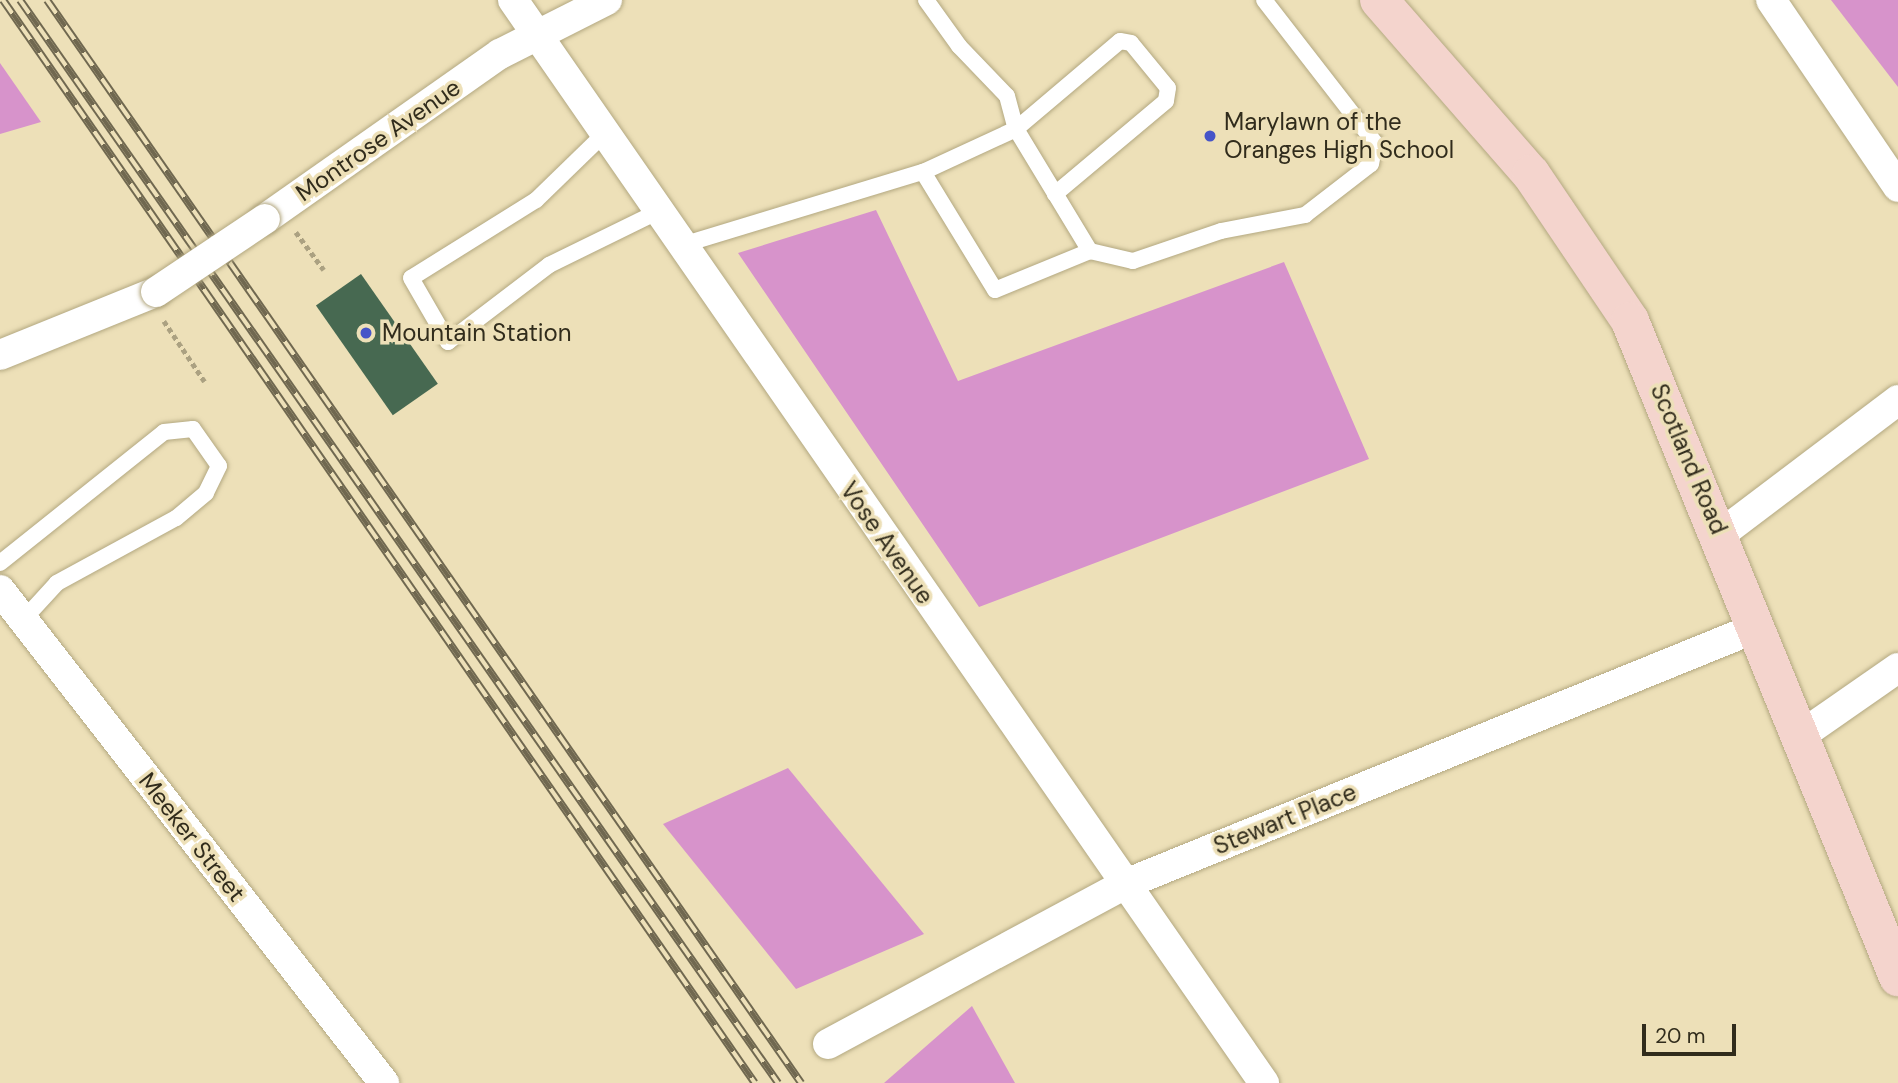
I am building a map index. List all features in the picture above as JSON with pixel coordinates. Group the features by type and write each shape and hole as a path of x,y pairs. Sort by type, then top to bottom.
{"main road":[{"name":"Scotland Road","path":"1379,0 1580,239 1630,321 1721,534 1898,977"}],"street":[{"name":"Vose Avenue","path":"513,0 1123,885 1264,1083"},
{"name":"Montrose Avenue","path":"0,355 160,306 265,219 537,34 607,0"},
{"path":"1771,0 1898,187"},
{"path":"1721,534 1898,400"},
{"name":"Meeker Street","path":"0,590 384,1083"},
{"name":"Stewart Place","path":"828,1044 1123,885 1758,627"},
{"path":"1800,736 1898,668"}],"lane":[{"path":"926,0 959,46 1007,96 1016,130 1090,251"},
{"path":"923,172 995,290 1090,251 1133,261 1221,231 1295,219 1371,163 1374,136 1264,0"},
{"path":"682,245 923,172 1016,130 1119,41 1131,43 1167,88 1166,101 1055,194"},
{"path":"605,133 536,200 411,278 448,342 549,265 659,211"},
{"path":"0,563 77,507 144,444 164,432 193,429 219,466 206,494 176,518 57,583 23,620"}],"path":[{"path":"293,228 324,270"},
{"path":"160,306 205,382"}],"shaded area":[{"path":"1831,0 1898,0 1898,87"},
{"path":"0,63 41,122 0,134"},
{"path":"876,210 958,381 1284,262 1369,459 979,607 738,253"},
{"path":"788,768 924,934 796,989 663,824"},
{"path":"972,1006 1015,1083 884,1083"}],"building":[{"path":"361,274 438,384 393,415 316,306"}],"railway":[{"path":"3,0 755,1083"},
{"path":"20,0 778,1083"},
{"path":"47,0 801,1083"}],"place":[{"name":"Marylawn of the Oranges High School","path":"1210,136"},
{"name":"Mountain Station","path":"366,333"}]}
